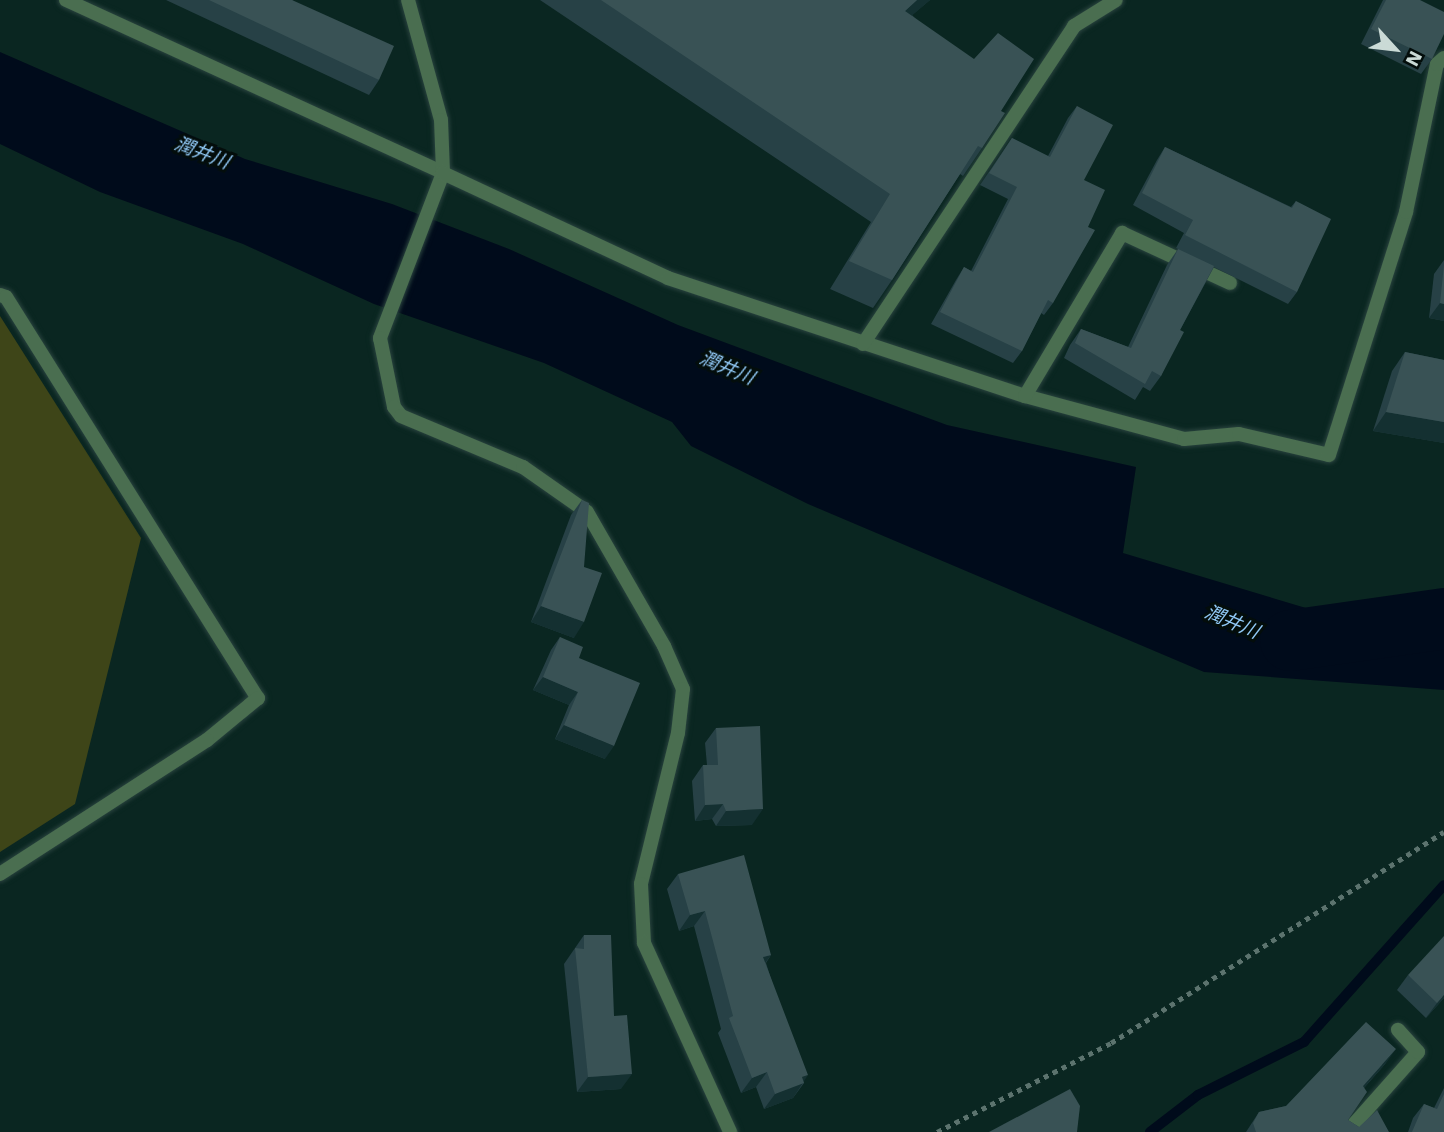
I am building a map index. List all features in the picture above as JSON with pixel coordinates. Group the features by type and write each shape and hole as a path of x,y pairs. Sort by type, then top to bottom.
{"street":[{"path":"66,0 668,278 1025,396 1184,439 1239,434 1329,455 1406,212 1437,64 1444,58"},
{"path":"408,0 441,120 443,173 380,338 394,407 401,416 523,467 587,512 669,657 683,689 678,733 641,884 644,943 730,1132"},
{"path":"863,344 1074,26 1116,0"},
{"path":"1025,396 1122,233 1230,283"},
{"path":"0,295 14,309 258,698 207,740 0,874"},
{"path":"1347,1132 1418,1052 1398,1030"}],"path":[{"path":"937,1132 1111,1043 1444,832"}],"green space":[{"path":"0,316 141,538 75,804 0,852"}],"water":[{"path":"0,52 245,159 392,204 509,249 678,325 947,425 1136,467 1123,553 1416,641 1444,628 1444,690 1204,672 808,504 691,446 672,422 544,363 374,304 243,244 100,192 0,144"}],"building":[{"path":"209,0 292,0 394,46 379,80"},
{"path":"601,0 917,0 905,11 974,59 998,33 1034,59 1001,111 1005,113 982,148 978,146 892,280 849,261 890,194"},
{"path":"1386,0 1420,0 1444,12 1444,34 1432,59 1371,29"},
{"path":"1077,106 1113,125 1084,180 1105,190 1088,227 1095,230 1053,303 1048,300 1022,351 940,312 964,267 973,272 1017,187 989,173 1012,138 1050,157"},
{"path":"1165,147 1292,208 1296,201 1331,219 1297,292 1185,235 1193,220 1142,193"},
{"path":"1178,249 1214,266 1180,330 1184,332 1161,376 1152,371 1145,384 1075,343 1081,329 1131,348"},
{"path":"1444,265 1444,304 1440,303"},
{"path":"1405,352 1444,360 1444,422 1386,412"},
{"path":"582,500 589,503 584,567 602,573 584,622 541,606"},
{"path":"560,637 583,647 579,658 640,683 614,746 564,725 578,692 543,677"},
{"path":"760,726 763,809 726,811 723,804 705,805 703,765 718,765 716,728"},
{"path":"744,855 771,955 763,957 808,1075 802,1077 804,1083 775,1094 767,1072 752,1078 729,1018 733,1016 705,911 690,915 678,874"},
{"path":"584,935 611,935 614,1016 627,1015 632,1074 588,1077 575,948 584,949"},
{"path":"1444,936 1444,995 1437,1003 1408,975"},
{"path":"1366,1022 1396,1049 1363,1086 1367,1092 1348,1120 1359,1127 1377,1110 1389,1132 1256,1132 1253,1123 1259,1112 1286,1106"},
{"path":"1070,1089 1080,1106 1077,1132 989,1132"},
{"path":"1444,1094 1444,1132 1412,1132 1424,1104 1437,1109"}],"waterway":[{"name":"潤井川","path":"1290,640 1444,618"},
{"path":"1150,1132 1198,1095 1304,1042 1444,885"}]}
